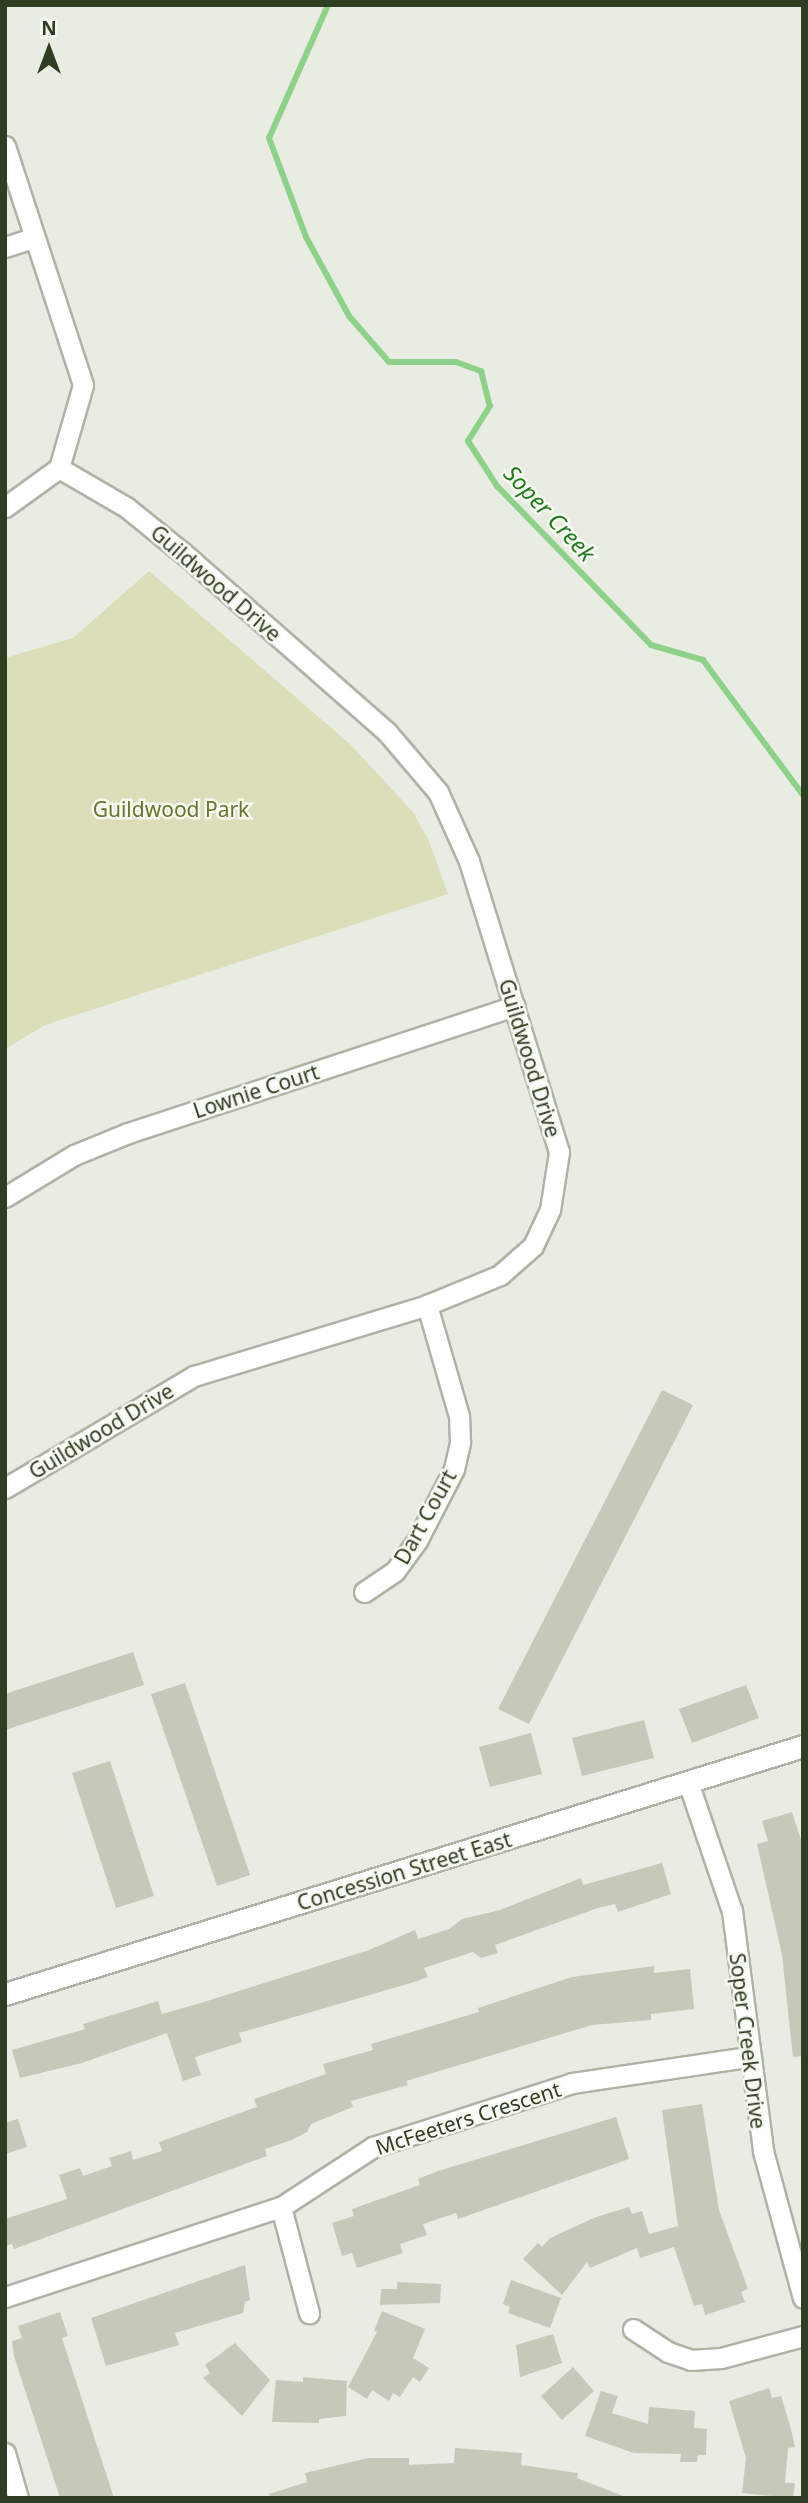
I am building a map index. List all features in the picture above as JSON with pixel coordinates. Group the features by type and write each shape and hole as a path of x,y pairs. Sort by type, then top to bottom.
{"street":[{"path":"5,146 32,238 83,385 59,468 5,507"},
{"path":"5,247 32,238"},
{"name":"Guildwood Drive","path":"5,1488 194,1376 427,1305 500,1275 533,1246 550,1210 559,1152 515,1006 456,827 438,792 412,759 183,553 126,507 59,468"},
{"name":"Lownie Court","path":"5,1197 74,1155 128,1133 515,1006"},
{"name":"Dart Court","path":"364,1592 395,1572 418,1539 454,1469 460,1442 459,1416 427,1305"},
{"name":"Concession Street East","path":"5,1994 689,1785 803,1746"},
{"name":"Soper Creek Drive","path":"689,1785 732,1911 763,2151 803,2298"},
{"name":"McFeeters Crescent","path":"5,2297 281,2207 386,2143 572,2083 749,2057"},
{"path":"281,2207 309,2313"},
{"path":"633,2329 668,2353 691,2360 721,2358 803,2336"},
{"path":"5,2454 18,2498"}],"green space":[{"name":"Guildwood Park","path":"149,571 350,744 413,812 429,841 448,894 45,1025 5,1049 5,658 73,638"}],"building":[{"path":"662,1390 693,1405 529,1724 498,1709"},
{"path":"133,1652 144,1685 5,1730 5,1694"},
{"path":"185,1683 250,1875 217,1886 151,1694"},
{"path":"746,1685 759,1718 692,1743 679,1709"},
{"path":"644,1720 654,1758 582,1776 572,1738"},
{"path":"531,1733 542,1774 490,1787 479,1747"},
{"path":"110,1761 154,1896 116,1908 72,1773"},
{"path":"792,1812 803,1846 803,2056 793,2057 782,1955 757,1844 768,1841 762,1821"},
{"path":"662,1863 671,1894 618,1912 615,1904 598,1908 495,1945 498,1953 481,1958 473,1952 424,1968 428,1977 414,1982 239,2033 242,2042 195,2057 201,2075 183,2081 167,2033 82,2063 20,2078 12,2050 85,2029 83,2024 158,2001 162,2014 369,1950 415,1930 418,1939 449,1929 462,1919 500,1910 581,1878 583,1885"},
{"path":"654,1966 654,1973 690,1969 694,2009 651,2014 651,2020 592,2025 406,2081 408,2085 351,2101 353,2107 311,2124 307,2132 292,2140 265,2149 267,2156 14,2249 12,2244 5,2246 5,2219 67,2199 59,2175 80,2168 83,2176 112,2166 109,2158 131,2151 133,2160 162,2151 159,2142 257,2107 254,2099 326,2074 323,2064 373,2050 371,2044 479,2012 478,2008 572,1977"},
{"path":"702,2104 719,2210 748,2289 741,2292 745,2302 705,2315 702,2304 694,2306 674,2247 640,2258 637,2248 590,2268 587,2262 562,2295 523,2259 538,2243 542,2247 550,2238 596,2217 629,2207 632,2214 642,2211 649,2234 678,2226 662,2110"},
{"path":"616,2117 629,2159 458,2219 456,2213 423,2224 427,2235 400,2244 403,2253 357,2268 352,2253 342,2256 332,2223 354,2216 352,2209 420,2185 418,2179 438,2171"},
{"path":"18,2119 27,2147 5,2154 5,2123"},
{"path":"245,2265 250,2300 245,2302 243,2313 175,2333 179,2345 106,2366 91,2318"},
{"path":"511,2280 561,2298 550,2328 508,2313 510,2307 503,2304"},
{"path":"397,2282 441,2284 440,2303 380,2305 381,2289 397,2289"},
{"path":"382,2311 425,2329 413,2358 429,2368 420,2382 413,2377 400,2397 393,2393 389,2401 372,2390 367,2399 348,2387 377,2332 374,2331"},
{"path":"60,2312 68,2336 62,2338 114,2498 60,2498 14,2356 12,2341 22,2338 18,2326"},
{"path":"553,2334 562,2363 520,2377 516,2345"},
{"path":"235,2343 270,2380 242,2416 203,2378 210,2373 205,2365"},
{"path":"573,2367 594,2391 562,2420 541,2396"},
{"path":"303,2377 347,2381 346,2416 319,2419 319,2423 272,2422 276,2380 303,2382"},
{"path":"769,2388 772,2398 781,2396 795,2447 788,2448 785,2483 795,2483 793,2498 742,2493 746,2458 729,2401"},
{"path":"601,2391 618,2396 612,2413 648,2424 649,2407 695,2411 694,2428 707,2429 706,2455 698,2455 697,2462 680,2462 681,2454 634,2453 585,2436"},
{"path":"455,2448 522,2453 521,2465 578,2473 577,2478 628,2498 270,2498 269,2494 307,2482 305,2473 368,2458 409,2458 409,2465 454,2463"}],"waterway":[{"name":"Soper Creek","path":"328,5 269,138 306,237 349,316 389,362 456,362 481,371 490,406 468,441 497,486 651,645 703,660 803,795"}]}
